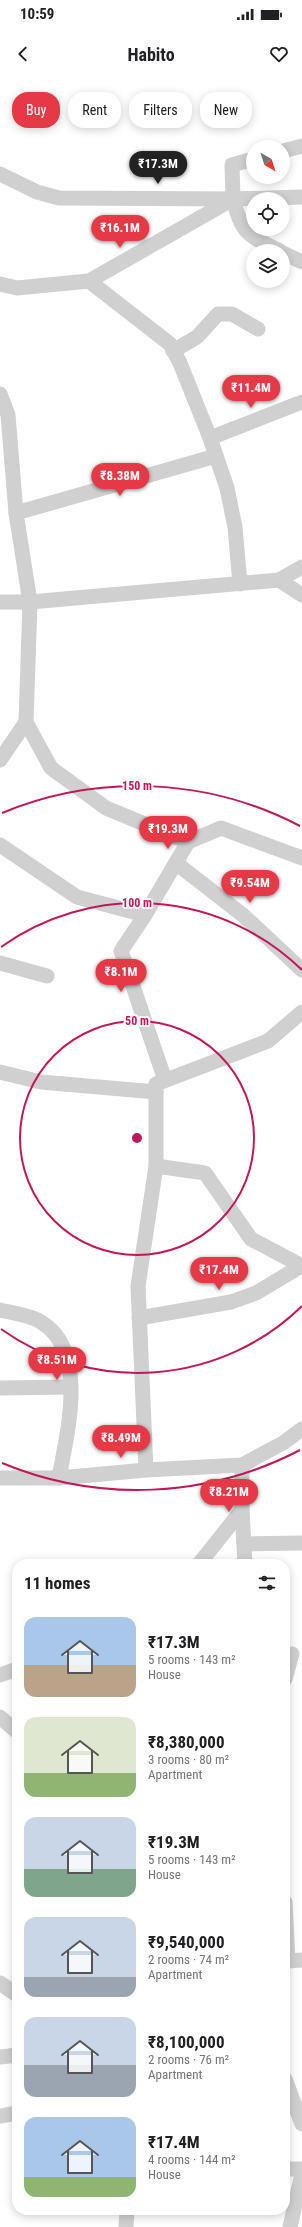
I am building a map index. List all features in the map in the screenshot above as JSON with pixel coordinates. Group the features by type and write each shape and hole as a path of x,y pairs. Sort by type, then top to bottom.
{"street":[{"path":"290,149 302,146"},
{"path":"246,161 232,165 233,199 242,228 251,237 266,244"},
{"path":"0,174 36,192 59,198 233,199 302,197"},
{"path":"0,284 17,288 89,281 233,199"},
{"path":"290,256 302,262"},
{"path":"89,281 170,344 180,363 210,438 227,488 235,527 240,584"},
{"path":"173,351 197,337 218,314 232,314 258,329"},
{"path":"0,394 8,415 16,513 30,602 26,722 51,768 106,808 188,842"},
{"path":"210,438 302,402"},
{"path":"16,513 216,456"},
{"path":"0,602 30,602 279,580 302,567"},
{"path":"279,580 302,595"},
{"path":"0,760 26,722"},
{"path":"165,1080 121,951 188,842 221,828 302,858"},
{"path":"0,845 77,897 145,914"},
{"path":"176,863 244,916 302,970"},
{"path":"0,963 47,976"},
{"path":"146,1470 138,1286 156,1166 156,1084 268,1041 302,1012"},
{"path":"0,1072 41,1082 156,1092"},
{"path":"156,1166 204,1173 252,1239 302,1266"},
{"path":"139,1318 231,1302 256,1293 302,1266"},
{"path":"0,1310 40,1321 58,1336 67,1353 71,1368 69,1422 59,1478"},
{"path":"0,1388 70,1387"},
{"path":"0,1478 59,1478 146,1470 242,1464 283,1443 302,1429"},
{"path":"242,1464 242,1510 245,1559"},
{"path":"203,1559 242,1510"},
{"path":"245,1544 302,1543"},
{"path":"0,1675 12,1671"},
{"path":"0,1717 12,1728"},
{"path":"290,1943 292,1960"},
{"path":"0,1983 12,1991"},
{"path":"0,2057 12,2056"},
{"path":"290,2091 302,2121"},
{"path":"0,2116 12,2115"},
{"path":"290,2169 302,2169"},
{"path":"290,2227 302,2174"},
{"path":"126,2215 126,2227"}]}
